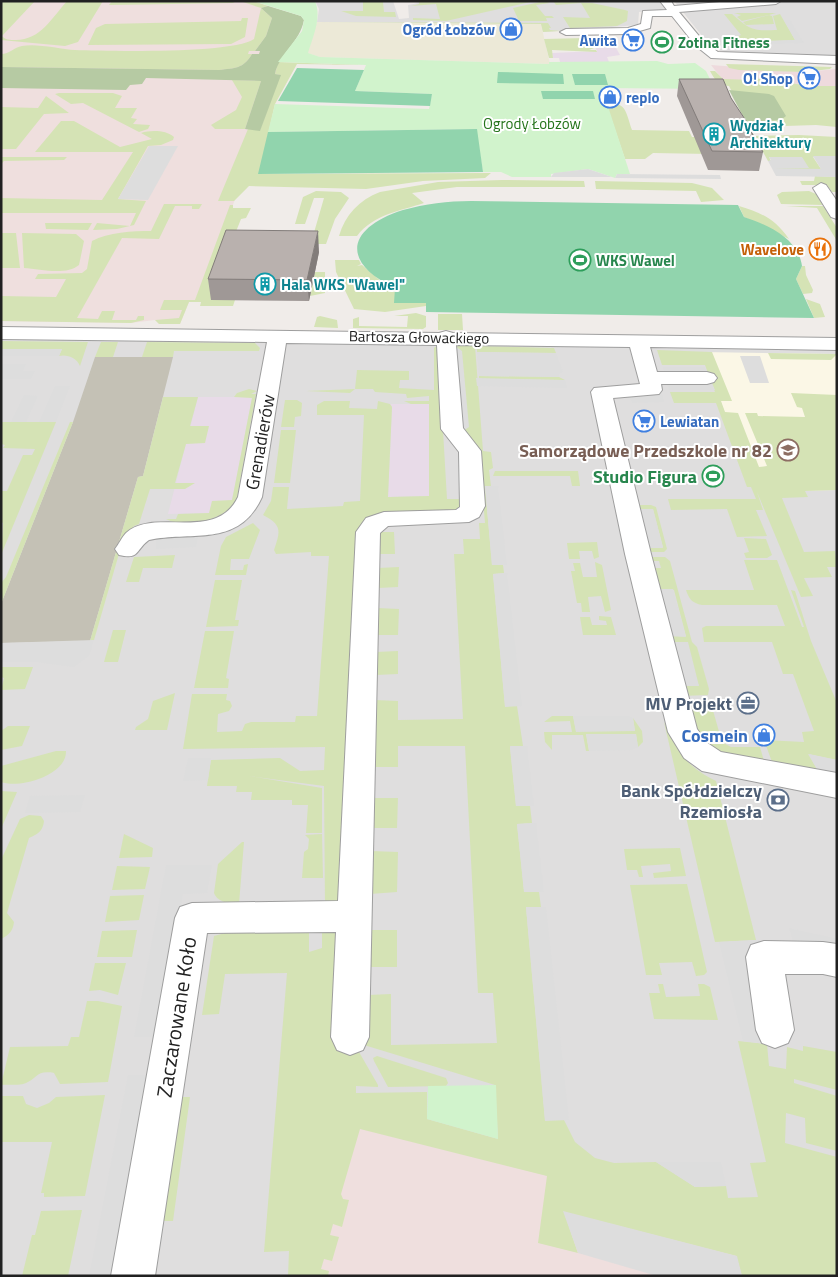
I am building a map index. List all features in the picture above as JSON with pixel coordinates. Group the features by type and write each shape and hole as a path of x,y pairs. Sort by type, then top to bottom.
{"street":[{"path":"566,32 637,30 646,26 646,13 638,1"},
{"path":"646,13 670,8 776,1"},
{"path":"670,8 703,48 715,55 837,60"},
{"path":"821,188 837,214"},
{"name":"Bartosza Głowackiego","path":"1,333 446,337 837,344"},
{"name":"Grenadierów","path":"128,548 134,539 141,534 215,527 229,521 246,508 250,497 278,335"},
{"path":"350,1037 368,532 375,522 384,519 460,517 470,512 473,506 470,451 452,428 446,337"},
{"path":"638,341 652,390 601,392 638,554 683,732 695,750 714,763 837,786"},
{"path":"649,378 707,378"},
{"name":"Zaczarowane Koło","path":"134,1276 192,918 354,916"},
{"path":"775,1030 764,957 823,958 837,961"}],"shaded area":[{"path":"1,1 253,1 301,16 287,53 278,62 281,75 197,302 189,302 180,324 159,324 155,320 131,323 1,321"},
{"path":"315,1 393,1 399,19 409,18 408,5 419,3 412,1 660,1 666,10 639,12 638,25 543,32 541,24 317,22 319,9"},
{"path":"674,1 837,1 837,58 731,54 720,51 703,37"},
{"path":"784,20 790,20 804,43 767,44 765,41 795,40"},
{"path":"317,22 541,24 550,64 320,57 307,53"},
{"path":"591,39 611,39 620,55 607,57 609,62 560,62 559,58 553,58 552,53 597,51"},
{"path":"711,65 804,72 837,69 837,86 811,86 754,78 754,80 723,80"},
{"path":"149,146 178,146 148,200 118,199"},
{"path":"813,156 837,156 837,177 776,176 768,161 771,160 769,157 802,157 809,168 774,168 821,169"},
{"path":"588,169 612,177 551,177 554,173"},
{"path":"617,174 720,175 721,179 615,178"},
{"path":"1,338 837,349 837,1276 1,1276"},
{"path":"455,346 462,351 469,427 463,431"},
{"path":"1,349 62,349 59,356 1,356"},
{"path":"477,352 556,353 563,372 559,374 559,377 479,376"},
{"name":"Samorządowe Przedszkole nr 82","path":"701,352 837,354 837,490 756,492"},
{"path":"740,356 760,356 769,383 750,383"},
{"path":"95,357 173,357 143,476 138,477 90,641 1,643 1,604 73,422"},
{"path":"1,364 26,364 23,371 35,371 31,379 1,379"},
{"path":"663,367 705,367 715,390 669,390"},
{"path":"476,378 565,380 567,388 477,386"},
{"path":"55,386 70,386 56,422 39,422"},
{"path":"662,394 664,402 632,403 629,395"},
{"path":"24,395 38,396 26,422 11,422"},
{"path":"198,397 252,397 232,501 210,513 168,514"},
{"path":"390,404 429,404 430,496 388,497 392,407"},
{"path":"485,486 498,486 507,565 492,565"},
{"path":"635,509 653,509 663,548 644,548"},
{"path":"198,536 196,547 156,549 156,539"},
{"path":"507,573 522,706 505,707 493,574"},
{"path":"654,589 673,589 686,637 666,636"},
{"path":"94,640 89,656 74,667 36,662 1,662 1,643"},
{"path":"667,642 688,642 699,686 679,686"},
{"path":"573,716 628,716 633,718 635,731 576,732"},
{"path":"586,734 636,734 638,747 632,750 589,751"},
{"path":"510,746 527,746 534,806 516,806"},
{"path":"808,754 837,760 837,775 818,771"},
{"path":"188,758 211,758 208,780 183,781"},
{"path":"85,795 80,812 25,813 30,796"},
{"path":"536,823 544,892 524,892 517,824"},
{"path":"166,865 212,865 207,893 183,894 158,1037 134,1037"},
{"path":"526,907 546,907 569,1120 545,1121"},
{"path":"789,928 837,939 837,954 796,950"},
{"path":"756,940 779,946 787,966 787,1047 743,1041 719,942"},
{"path":"128,1075 152,1075 117,1276 89,1276"},
{"path":"356,1098 792,1276 305,1276"},
{"path":"656,1162 721,1162 726,1186 695,1187"},
{"path":"563,1211 737,1256 742,1276 657,1276 578,1253"}],"green space":[{"path":"1,1 35,1 2,36 6,39 16,40 24,39 39,32 51,21 67,1 103,1 78,42 65,46 1,40"},
{"path":"112,1 230,1 235,3 109,5"},
{"path":"240,1 253,1 268,6 261,8"},
{"name":"Ogrody Łobzów","path":"253,1 315,1 318,14 308,53 320,57 549,64 549,62 657,61 668,64 695,63 706,71 715,89 602,88 630,174 617,174 615,178 588,169 551,174 551,177 512,177 501,172 483,172 476,129 268,132 275,104 429,109 432,94 355,91 366,65 278,62 302,31 304,20 301,16"},
{"path":"363,1 393,1 383,2 384,12 395,12 396,17 356,16 341,11 363,11"},
{"path":"535,1 446,21 413,20 413,18 440,19 436,4 411,6 419,4 419,2"},
{"path":"544,1 550,3 536,5 545,16 552,16 554,18 546,18 547,21 519,21 513,8"},
{"path":"553,1 592,3 625,10 628,11 627,21 617,26 570,28 563,17 590,18 581,3 556,5"},
{"path":"268,6 301,16 304,20 298,35 277,67 275,74 281,75 260,131 245,129 261,81 146,78 142,84 130,85 126,90 1,88 1,67 219,70 238,67 245,63 252,54 259,54 260,51 255,51 266,36 272,18 261,8"},
{"path":"261,8 272,18 266,36 255,51 249,51 248,54 252,54 245,63 234,68 219,70 1,67 1,54 28,45 75,50 140,51 197,49 242,44 254,39"},
{"path":"734,13 776,13 742,21 737,17 741,15"},
{"path":"724,14 732,14 743,23 757,30 777,30 773,16 780,14 795,40 771,41 769,38 762,38 767,44 745,44 743,41 748,39 738,41 735,37 741,35"},
{"path":"769,15 772,16 774,24 746,25 743,22"},
{"path":"242,18 248,18 245,37 231,44 88,45 96,28 105,24 241,21"},
{"path":"317,22 548,23 551,28 549,28 550,30 561,31 543,32 541,24"},
{"path":"586,38 594,48 589,50 596,50 597,52 552,50 553,58 549,58 544,39"},
{"path":"278,62 366,65 297,64 275,104 259,174 491,173 485,178 423,181 366,189 249,186 234,201 218,201 248,129 260,130 280,75 275,74"},
{"path":"726,64 832,67 830,69 804,72 739,70 729,68"},
{"path":"297,68 364,70 355,91 432,94 430,106 278,101"},
{"path":"710,71 715,71 723,79 754,80 754,78 811,86 837,86 837,127 816,125 750,127 729,86 717,82"},
{"path":"498,72 563,74 564,84 497,83"},
{"path":"572,74 605,74 608,85 575,85"},
{"path":"232,80 261,81 245,129 215,129 211,125 236,110 242,97"},
{"path":"729,90 774,96 786,116 781,120 746,122"},
{"path":"541,91 593,91 595,99 543,99"},
{"path":"113,93 122,96 115,108 137,108 131,118 137,119 133,124 150,125 148,129 139,132 83,103 71,104 55,94"},
{"path":"46,96 69,113 44,114 16,149 1,149 1,107 38,108"},
{"path":"606,103 622,106 632,130 689,131 692,137 707,137 710,154 653,153 645,159 625,159"},
{"path":"61,121 74,121 120,147 152,139 141,133 145,132 163,132 174,137 173,140 161,145 148,146 118,199 146,201 134,225 130,226 136,213 1,213 1,198 102,200 133,152 35,152"},
{"path":"477,129 483,172 258,174 268,132"},
{"path":"799,135 837,137 837,156 813,157 821,169 777,169 773,167 808,167 769,157 771,161 768,161 754,136"},
{"path":"2,157 67,157 64,160 4,161 1,164"},
{"path":"815,176 837,177 837,192 832,192 827,185 802,185 800,181 814,181"},
{"path":"502,180 584,181 585,187 457,187 412,193 424,203 379,218 357,236 339,236 345,221 354,209 372,195 380,192 438,182"},
{"path":"595,181 692,183 712,188 724,200 701,202 696,191 596,189"},
{"path":"316,191 341,192 349,198 335,219 326,244 294,244 235,300 233,306 200,306 201,302 189,302 180,324 159,324 155,320 179,318 182,310 160,310 164,300 195,300 230,205 233,205 233,208 251,208 246,218 241,219 235,234 313,236 324,198 314,198 305,224 295,224 303,197"},
{"path":"809,191 816,194 823,205 781,204 777,195 782,192"},
{"name":"WKS Wawel","path":"471,201 738,205 744,217 772,229 788,240 795,248 802,266 796,279 814,318 426,312 426,303 394,303 395,288 377,278 365,267 359,257 357,246 361,236 370,226 384,217 403,210 437,203"},
{"path":"164,204 202,204 199,209 192,209 192,206 175,206 159,239 122,238 77,318 98,319 102,311 115,311 112,320 136,320 138,316 144,316 144,320 131,323 1,321 1,296 56,297 66,279 35,279 38,274 82,273 87,269 92,241 113,234 151,231"},
{"path":"739,206 755,211 767,218 779,226 789,239 744,217"},
{"path":"786,206 823,206 837,228 837,241 817,208"},
{"path":"45,223 92,223 88,230 46,229"},
{"path":"97,223 130,226 117,229 93,230"},
{"path":"1,233 16,233 20,268 1,268"},
{"path":"22,233 76,234 84,241 79,265 60,271 24,268"},
{"path":"335,260 359,260 361,264 357,266 362,265 383,283 427,303 426,306 385,312 354,309 336,272"},
{"path":"802,266 805,266 806,275 813,290 812,293 803,294 796,279"},
{"path":"315,272 325,272 325,293 310,296"},
{"path":"806,299 820,304 825,317 814,318"},
{"path":"416,313 426,316 426,327 423,329 353,328 353,319 359,317 359,326 407,327 408,316 394,316"},
{"path":"438,314 462,314 463,330 438,330"},
{"path":"317,317 337,320 338,328 314,327"},
{"path":"1,341 88,342 80,366 71,357 59,356 62,349 1,349"},
{"path":"101,342 118,342 113,357 95,357"},
{"path":"147,342 255,343 260,348 259,351 174,351 173,357 142,357"},
{"path":"438,345 447,499 466,499 463,508 452,511 404,511 381,513 370,517 338,902 325,907 324,786 249,776 322,788 322,833 306,833 308,805 292,805 292,800 251,800 252,792 236,792 237,786 207,786 211,760 280,758 300,771 324,770 325,747 183,749 192,694 227,694 226,700 230,701 232,706 229,711 218,714 217,732 242,731 245,724 251,722 295,722 296,716 317,716 329,556 311,556 311,552 276,554 274,550 278,538 277,526 263,515 271,501 273,487 289,487 287,509 343,506 344,502 360,501 364,415 317,415 317,405 324,401 350,401 349,408 377,409 378,401 390,404 392,407 388,497 429,496 429,404 411,404 404,401 429,401 429,396 407,398 406,394 375,392 373,389 355,389 357,370 409,371 409,380 400,380 399,388 434,390 434,348"},
{"path":"455,346 475,346 483,451 491,452 493,468 489,470 491,486 485,486 492,565 503,565 504,573 493,574 505,706 517,706 523,746 510,747 516,806 530,806 532,823 517,824 524,891 539,892 541,907 526,907 545,1120 564,1120 575,1142 595,1158 614,1163 656,1162 695,1187 726,1186 728,1198 758,1197 750,1163 766,1162 738,1041 767,1044 769,1066 786,1069 787,1047 803,1051 803,1046 837,1052 837,1090 794,1079 794,1083 837,1096 837,1151 806,1143 805,1118 786,1113 785,1143 837,1157 837,1276 742,1276 736,1256 564,1212 578,1253 538,1243 547,1176 360,1129 341,1194 343,1199 349,1200 342,1227 333,1224 330,1235 339,1237 332,1261 324,1259 321,1269 329,1271 328,1276 288,1276 289,1251 264,1252 287,973 225,974 219,1014 202,1015 214,936 225,933 309,933 309,952 322,948 322,930 334,930 337,934 355,1045 378,1085 378,1087 356,1086 356,1093 427,1092 427,1119 498,1139 495,1085 364,1045 366,1044 368,995 391,994 391,1045 497,1043 493,993 478,993 465,746 398,746 398,767 373,767 375,700 398,701 398,720 463,719 454,554 464,554 463,539 480,539 479,523 485,523 479,451 463,431"},
{"path":"477,346 554,348 556,353 477,352"},
{"path":"657,350 712,352 732,401 721,401 725,412 738,413 759,467 767,466 745,413 757,413 758,416 805,417 802,408 797,407 791,393 837,395 837,490 805,491 808,497 782,498 804,552 835,551 837,567 827,567 832,577 804,578 813,596 801,597 757,492 763,510 756,510 767,536 737,537 727,509 671,510 668,499 756,499 751,487 747,487 716,403 674,403 670,392 715,392 705,365 662,365"},
{"path":"768,353 837,354 831,360 771,359"},
{"path":"479,376 559,377 565,380 479,379"},
{"path":"249,389 257,391 251,394 256,394 236,503 222,514 203,522 183,524 166,519 176,519 178,514 209,513 212,501 232,500 252,398 234,397 237,393"},
{"path":"355,389 350,393 306,391"},
{"path":"163,397 198,397 190,426 209,426 205,443 186,444 175,483 195,483 185,489 150,489 139,524 134,526 123,540 94,640 90,641 138,477 143,476"},
{"path":"285,400 297,400 302,403 301,416 295,417 294,427 281,427"},
{"path":"1,422 56,422 1,555 3,523 1,522 1,491 7,491 23,455 32,455 35,449 3,448 5,445 1,444"},
{"path":"70,422 73,422 1,604 1,583 6,577"},
{"path":"281,430 296,430 290,483 274,483"},
{"path":"495,471 578,471 580,486 572,486 570,476 493,476"},
{"path":"634,505 651,505 656,507 667,549 664,552 645,552 644,548 663,547 653,509 635,509"},
{"path":"253,523 260,530 249,559 231,559 230,570 243,570 244,565 248,564 246,575 215,575 221,546 226,537"},
{"path":"379,532 394,532 395,554 378,554"},
{"path":"744,538 766,539 772,555 767,558 746,558 744,553 749,552"},
{"path":"597,542 599,557 594,559 592,551 579,551 580,559 569,559 567,543"},
{"path":"175,555 172,568 143,568 139,582 126,582 134,557"},
{"path":"646,557 665,557 670,561 692,642 697,647 709,689 708,695 682,696 679,686 699,685 667,642 666,636 686,636 674,590 654,589 649,568 661,568 659,561 648,561"},
{"path":"744,560 777,560 802,627 804,627 791,590 795,591 811,641 837,703 837,760 809,754 818,771 772,762 764,740 804,742 802,732 814,731 793,674 783,674 772,642 704,642 702,628 706,626 785,626 777,605 702,605 693,602 690,598 686,590 754,590"},
{"path":"595,562 602,565 611,610 605,612 601,596 588,597 590,612 582,612 581,603 577,603 571,571 575,571 573,563 580,563 583,577 597,577"},
{"path":"399,567 398,587 378,588 378,568"},
{"path":"215,580 242,580 235,620 239,620 238,626 206,627"},
{"path":"377,608 399,609 398,635 376,635"},
{"path":"599,616 611,617 616,635 583,635 580,617 590,617 592,625 607,625 606,621 599,620"},
{"path":"113,630 126,630 118,662 104,662"},
{"path":"205,631 234,631 226,678 229,679 228,688 194,688"},
{"path":"398,651 398,674 376,675 376,652"},
{"path":"1,667 33,667 25,689 1,690 4,678 1,677"},
{"path":"175,693 167,730 135,730 136,727 148,719 153,701"},
{"path":"684,706 712,707 720,735 702,738 695,730"},
{"path":"552,716 573,716 576,731 635,731 633,718 642,731 643,742 638,747 636,734 586,734 589,751 586,751 583,735 552,735 552,750 545,742 544,732 572,732 570,721 544,722"},
{"path":"664,722 673,742 690,764 716,781 756,940 715,942"},
{"path":"8,726 30,726 22,746 1,750 1,731"},
{"path":"706,742 722,742 731,747 760,747 764,761 719,751"},
{"path":"56,751 66,751 64,760 51,773 30,782 9,784 1,782 1,766"},
{"path":"1,791 17,792 1,829"},
{"path":"373,798 398,798 397,828 372,828"},
{"path":"29,815 41,816 44,821 39,832 29,838 7,913 14,922 13,928 1,939 1,860 20,819"},
{"path":"124,834 153,848 152,857 119,858"},
{"path":"322,834 323,878 302,878 304,852 308,849 309,839 305,835"},
{"path":"244,842 239,904 224,902 218,899 214,893 218,864"},
{"path":"680,848 686,876 654,878 653,873 671,871 670,864 641,866 643,877 639,877 637,870 627,870 624,849"},
{"path":"371,851 398,852 397,892 370,894"},
{"path":"117,866 150,867 145,889 112,890"},
{"path":"687,884 707,972 704,975 696,976 692,962 659,963 662,975 646,975 630,885"},
{"path":"144,895 139,920 105,922 110,896"},
{"path":"137,930 132,957 97,957 102,931"},
{"path":"370,930 397,930 397,967 368,967"},
{"path":"95,963 126,963 118,995 100,990 89,991"},
{"path":"658,984 663,984 666,997 700,996 698,984 710,987 718,1020 654,1019 649,993 660,993"},
{"path":"87,1001 98,1001 122,1006 108,1082 60,1084 54,1073 48,1072 40,1074 23,1084 1,1085 10,1047 68,1046 71,1037 79,1037"},
{"path":"377,1056 446,1078 448,1083 446,1086 388,1087 374,1061 373,1058"},
{"path":"496,1085 498,1139 427,1119 428,1086"},
{"path":"105,1095 85,1196 44,1197 44,1193 41,1193 52,1142 1,1142 1,1096 23,1096 26,1104 37,1108 49,1103 56,1097"},
{"path":"182,1097 190,1097 173,1221 163,1221"},
{"path":"82,1210 68,1276 22,1276 32,1235 35,1235 41,1211"}],"building":[{"path":"679,79 723,79 731,98 752,130 750,130 763,152 712,151"},
{"path":"226,230 318,231 307,280 208,279"}],"place":[{"name":"Ogród Łobzów","path":"511,29"},
{"name":"Awita","path":"633,40"},
{"name":"Zotina Fitness","path":"662,42"},
{"name":"O! Shop","path":"809,78"},
{"name":"replo","path":"610,97"},
{"name":"Wydział Architektury","path":"714,134"},
{"name":"Wavelove","path":"820,249"},
{"name":"WKS Wawel","path":"580,260"},
{"name":"Hala WKS \"Wawel\"","path":"265,284"},
{"name":"Lewiatan","path":"644,421"},
{"name":"Samorządowe Przedszkole nr 82","path":"788,450"},
{"name":"Studio Figura","path":"713,476"},
{"name":"MV Projekt","path":"748,703"},
{"name":"Cosmein","path":"764,735"},
{"name":"Bank Spółdzielczy Rzemiosła","path":"778,800"}]}
